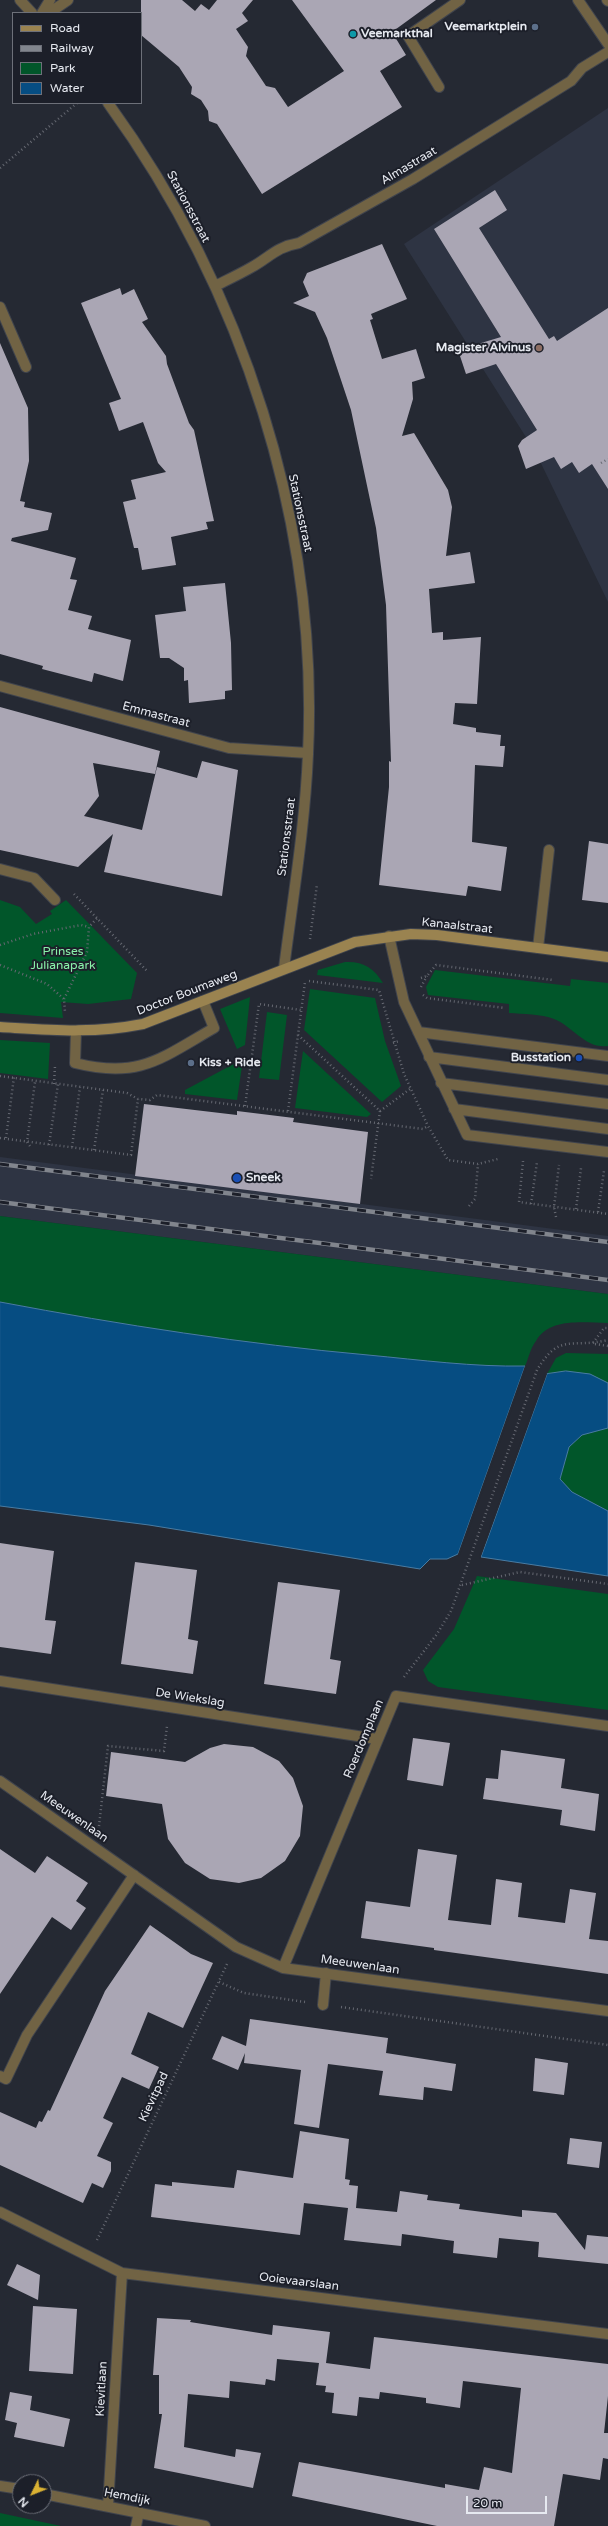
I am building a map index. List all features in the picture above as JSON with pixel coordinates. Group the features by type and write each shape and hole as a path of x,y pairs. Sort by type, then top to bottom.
{"main road":[{"name":"Kanaalstraat","path":"284,968 355,942 389,936 438,935 608,957"},
{"name":"Doctor Boumaweg","path":"0,1027 76,1032 117,1029 143,1024 284,968"}],"street":[{"path":"20,0 31,12"},
{"path":"43,12 50,0"},
{"path":"50,12 68,0"},
{"path":"439,87 408,36 460,0"},
{"path":"578,0 608,44"},
{"name":"Almastraat","path":"215,286 253,266 282,246 299,243 413,179 571,81 582,68 608,52"},
{"name":"Stationsstraat","path":"109,104 142,150 170,196 215,286 245,360 264,416 292,532 302,594 306,650 308,753 284,968"},
{"path":"0,307 26,367"},
{"name":"Emmastraat","path":"0,686 229,748 308,753"},
{"path":"538,948 549,850"},
{"path":"0,869 34,878 55,900"},
{"path":"389,936 404,1002 467,1136 608,1152"},
{"path":"76,1032 75,1063 101,1070 133,1069 154,1061 214,1028 204,1001"},
{"path":"418,1032 608,1056"},
{"path":"429,1057 608,1080"},
{"path":"441,1083 608,1104"},
{"path":"454,1109 608,1129"},
{"name":"De Wiekslag","path":"0,1681 170,1709 377,1739"},
{"name":"Roerdomplaan","path":"283,1968 396,1696 608,1726"},
{"name":"Meeuwenlaan","path":"0,1781 236,1946 283,1968 608,2011"},
{"path":"0,2076 6,2079 27,2035 134,1875"},
{"path":"323,2005 326,1973"},
{"name":"Ooievaarslaan","path":"0,2212 89,2255 122,2273 608,2334"},
{"name":"Kievitlaan","path":"108,2506 122,2273"},
{"path":"0,2486 12,2488"},
{"name":"Hemdijk","path":"52,2496 205,2526"},
{"path":"136,2526 139,2512"}],"path":[{"path":"0,168 76,104"},
{"path":"601,463 608,459"},
{"path":"310,941 317,876"},
{"path":"55,900 67,887 148,972"},
{"path":"65,1018 64,999 87,952 89,927 97,918"},
{"path":"0,945 33,934 81,925 89,927"},
{"path":"0,965 42,981 64,999"},
{"path":"505,1008 427,998 422,992 421,988 427,976 436,966 553,980"},
{"path":"303,976 306,980 379,990 393,1043 410,1089 425,1121 448,1160 468,1162"},
{"path":"421,978 427,976"},
{"path":"288,1111 306,980"},
{"path":"245,1106 259,1004 301,1010"},
{"path":"298,1035 380,1111"},
{"path":"393,1043 399,1040"},
{"path":"402,1068 407,1066"},
{"path":"0,1076 14,1077 35,1082 127,1093 138,1100 150,1100 157,1095 423,1129 428,1126"},
{"path":"6,1138 14,1077"},
{"path":"30,1146 27,1142 35,1082"},
{"path":"50,1144 58,1084"},
{"path":"72,1147 80,1087"},
{"path":"371,1179 380,1111 410,1089"},
{"path":"94,1150 103,1090"},
{"path":"413,1095 418,1092"},
{"path":"0,1138 131,1155 138,1100"},
{"path":"425,1121 430,1118"},
{"path":"524,1154 519,1202 608,1214"},
{"path":"532,1204 538,1156"},
{"path":"556,1217 554,1207 560,1159"},
{"path":"576,1209 582,1162"},
{"path":"469,1206 475,1199 478,1164"},
{"path":"598,1212 604,1164"},
{"path":"593,1343 604,1328 608,1328"},
{"path":"396,1696 405,1675 437,1634 452,1611 537,1370 548,1352 559,1344 593,1343 608,1340"},
{"path":"593,1343 608,1346"},
{"path":"462,1585 520,1572 608,1584"},
{"path":"96,1849 108,1746 164,1751 170,1709"},
{"name":"Kievitpad","path":"89,2255 236,1946"},
{"path":"219,1982 244,1994 608,2045"}],"shaded area":[{"name":"Magister Alvinus","path":"608,108 608,602 536,453 404,244"},
{"path":"0,1157 608,1236 608,1294 0,1216"}],"green space":[{"name":"Prinses Julianapark","path":"0,900 20,907 36,924 52,914 50,911 66,900 137,973 131,999 88,1004 61,1002 63,1018 0,1013"},
{"path":"345,962 363,964 367,966 376,973 383,983 317,975 318,970"},
{"path":"435,970 570,986 571,979 608,983 608,1046 600,1046 586,1041 568,1027 549,1017 509,1013 509,1004 428,995 426,987"},
{"path":"310,989 375,998 385,1041 401,1086 382,1102 304,1030"},
{"path":"250,997 245,1045 237,1049 220,1009"},
{"path":"267,1012 287,1015 279,1080 259,1078"},
{"path":"0,1040 50,1043 48,1079 0,1073"},
{"path":"303,1051 371,1114 367,1117 295,1108"},
{"path":"243,1059 237,1100 185,1094 185,1090"},
{"path":"0,1216 608,1294 608,1323 578,1322 550,1328 542,1333 534,1344 525,1366 505,1366 447,1363 322,1351 138,1326 0,1302"},
{"path":"566,1353 608,1354 608,1383 566,1371 547,1374 556,1358"},
{"path":"608,1428 608,1511 572,1492 560,1479 569,1447 582,1435"},
{"path":"477,1576 608,1594 608,1710 438,1687 428,1681 423,1670 454,1629"},
{"path":"0,2513 61,2526 0,2526"}],"water":[{"path":"0,1302 138,1326 322,1351 447,1363 525,1366 458,1554 447,1559 430,1559 420,1569 149,1525 0,1506"},
{"path":"566,1371 590,1374 608,1383 608,1428 582,1435 569,1447 560,1479 572,1492 608,1511 608,1576 481,1557 547,1374"}],"pier":[{"path":"525,1366 527,1367 460,1555 457,1557"},
{"path":"545,1373 547,1374 480,1559 479,1556"}],"building":[{"path":"141,0 182,0 195,11 201,4 209,10 217,0 253,0 242,13 248,21 236,29 248,47 246,56 266,86 275,88 288,107 344,71 292,0 436,0 392,32 406,55 380,71 402,107 262,194 217,124 209,121 208,111 201,100 191,94 192,87 179,67 142,36"},
{"path":"495,190 507,210 479,228 549,339 554,336 557,341 608,308 608,489 592,464 579,473 572,462 561,469 554,457 526,469 518,446 522,440 537,430 496,364 466,374 458,350 501,337 434,229"},
{"path":"382,244 407,299 371,314 373,319 370,320 382,359 416,349 425,378 412,382 413,399 402,436 414,433 448,490 452,507 446,556 470,552 475,583 429,589 432,633 443,632 443,640 481,637 477,704 455,703 453,724 476,728 476,732 501,735 500,746 505,746 503,767 475,765 472,842 507,847 501,891 468,886 466,896 379,885 389,787 389,761 391,762 386,605 376,528 351,410 327,338 315,312 293,303 309,296 303,282 307,273"},
{"path":"120,288 122,295 134,289 148,319 142,322 166,356 167,364 189,423 194,430 214,521 206,522 208,529 171,537 176,565 142,570 138,548 134,548 123,502 136,499 131,480 166,472 158,463 143,422 119,431 109,403 121,399 81,303"},
{"path":"0,343 28,408 29,461 20,501 25,502 24,507 52,513 48,530 12,538 11,541 76,558 70,579 77,580 68,610 92,616 88,629 131,640 123,681 94,673 92,682 42,669 43,666 0,654"},
{"path":"225,583 231,643 232,690 225,691 225,699 189,703 188,680 184,681 184,668 169,658 160,658 155,615 186,611 183,587"},
{"path":"0,707 160,751 155,774 93,763 99,796 84,816 142,830 157,767 197,778 202,761 238,770 222,896 104,872 113,834 78,867 0,850"},
{"path":"589,841 608,844 608,903 582,900"},
{"path":"144,1104 237,1115 237,1111 294,1118 293,1122 368,1132 360,1204 135,1176"},
{"path":"0,1543 54,1551 45,1620 56,1621 51,1654 0,1647"},
{"path":"135,1562 197,1570 188,1639 198,1641 193,1674 121,1664"},
{"path":"278,1582 340,1590 330,1659 341,1661 336,1694 264,1684"},
{"path":"413,1738 450,1743 443,1786 407,1780"},
{"path":"224,1744 253,1747 279,1761 293,1778 303,1806 300,1836 285,1861 261,1878 239,1883 210,1879 185,1863 168,1839 162,1804 106,1796 111,1752 185,1762 210,1748"},
{"path":"501,1750 565,1759 561,1788 599,1794 595,1831 560,1825 562,1810 483,1799 486,1778 498,1779"},
{"path":"0,1849 35,1873 47,1856 88,1883 76,1901 86,1908 71,1930 52,1917 0,1994"},
{"path":"418,1849 457,1855 448,1920 491,1925 496,1879 522,1883 518,1917 565,1923 570,1889 596,1893 589,1939 608,1941 608,1974 434,1950 434,1948 361,1938 366,1901 410,1907"},
{"path":"150,1925 191,1954 213,1963 183,2028 148,2012 131,2054 159,2067 149,2089 122,2077 103,2118 113,2123 97,2156 111,2162 111,2171 103,2188 92,2183 83,2203 0,2165 0,2112 36,2128 39,2121 42,2122 48,2110 50,2111 105,1991"},
{"path":"250,2019 388,2038 386,2053 456,2064 452,2091 424,2087 423,2100 379,2095 383,2071 328,2064 319,2128 294,2124 301,2070 244,2063 245,2053 238,2070 212,2059 222,2036 246,2046"},
{"path":"535,2058 568,2063 564,2095 533,2091"},
{"path":"300,2131 349,2139 345,2179 350,2180 349,2185 358,2186 356,2208 397,2212 400,2191 428,2195 427,2200 460,2204 459,2209 522,2217 522,2210 556,2213 585,2250 587,2235 608,2237 608,2264 538,2257 539,2242 499,2238 497,2258 453,2253 454,2241 402,2234 401,2246 344,2240 348,2208 304,2203 300,2235 151,2217 155,2184 172,2186 172,2182 234,2188 237,2170 293,2178"},
{"path":"570,2138 602,2142 599,2168 567,2164"},
{"path":"17,2264 40,2275 38,2300 7,2285"},
{"path":"33,2306 77,2309 73,2374 29,2371"},
{"path":"157,2318 191,2320 190,2322 272,2335 273,2325 330,2332 326,2363 370,2369 374,2337 608,2364 608,2396 604,2433 608,2433 608,2459 603,2458 600,2480 563,2474 554,2526 437,2526 292,2496 299,2462 445,2488 445,2484 479,2490 484,2467 512,2473 521,2388 463,2381 460,2408 426,2403 426,2398 380,2392 379,2399 359,2397 357,2416 332,2413 334,2393 325,2392 326,2386 316,2385 319,2363 277,2359 275,2381 266,2379 265,2385 230,2381 229,2398 188,2394 184,2447 235,2457 236,2449 261,2453 253,2488 154,2468 162,2414 159,2414 159,2375 153,2375"},
{"path":"10,2392 32,2396 30,2410 70,2419 64,2447 14,2437 17,2423 5,2420"}],"railway":[{"path":"0,1164 608,1242"},
{"path":"0,1202 608,1280"}],"place":[{"name":"Veemarktplein","path":"535,27"},
{"name":"Veemarkthal","path":"353,34"},
{"name":"Magister Alvinus","path":"539,348"},
{"name":"Busstation","path":"579,1058"},
{"name":"Kiss + Ride","path":"191,1063"},
{"name":"Sneek","path":"237,1178"}]}
